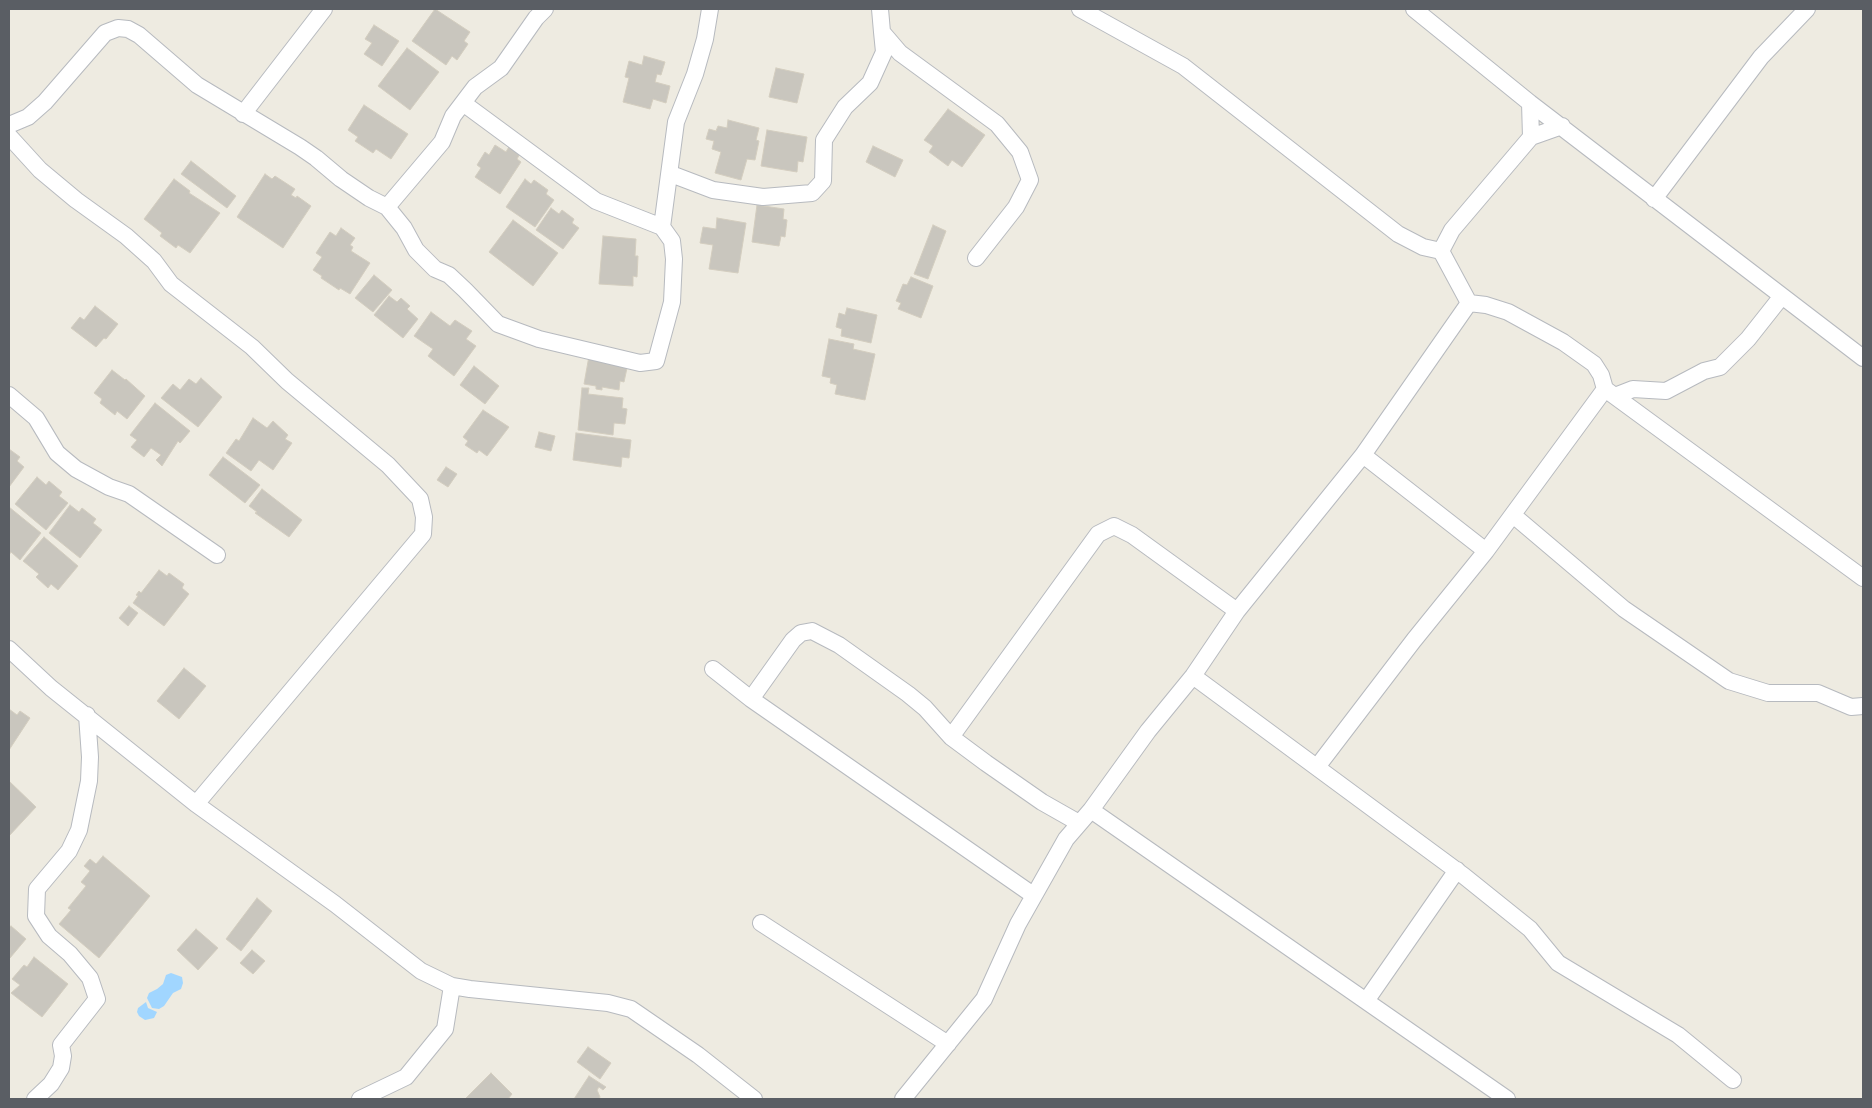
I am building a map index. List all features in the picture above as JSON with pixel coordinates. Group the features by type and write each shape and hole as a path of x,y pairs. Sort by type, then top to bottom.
{"street":[{"path":"243,114 324,9"},
{"path":"387,207 442,142 453,116 462,103 475,87 501,68 536,18 545,9"},
{"path":"662,227 671,174 676,122 695,74 705,39 710,9"},
{"path":"671,174 713,190 763,197 812,193 823,180 824,140 844,107 870,83 884,52 880,9"},
{"path":"1080,9 1183,66 1398,234 1423,247 1441,251 1469,303"},
{"path":"1414,9 1530,103 1863,358"},
{"path":"1654,199 1761,57 1807,9"},
{"path":"9,125 28,117 45,102 105,33 118,28 139,35 197,85 300,147 341,180 387,207 404,228 416,250 435,269 449,276 466,290 498,324 539,339 640,364 656,361 672,302 674,259 672,241 662,227 596,201 462,103"},
{"path":"882,32 900,53 997,124 1020,152 1030,180 1016,207 976,258"},
{"path":"1530,103 1531,137"},
{"path":"1441,251 1452,230 1531,137 1562,126"},
{"path":"9,136 40,170 76,200 126,236 154,261 171,284 252,346 287,381 388,465 420,499 424,517 423,534 196,804"},
{"path":"1317,767 1414,640 1610,392 1633,389 1666,391 1704,371 1720,367 1748,339 1782,296"},
{"path":"1469,303 1486,304 1508,312 1563,342 1594,364 1610,392 1863,578"},
{"path":"903,1099 984,999 1034,895 1066,840 1092,810 1148,731 1193,676 1237,611 1363,455 1469,303"},
{"path":"9,395 36,418 57,453 76,469 108,487 129,494 217,555"},
{"path":"1363,455 1486,551"},
{"path":"1514,515 1624,609 1729,681 1768,693 1818,693 1851,707 1863,706"},
{"path":"951,737 1098,534 1114,526 1132,535 1237,611"},
{"path":"751,700 793,640 801,633 812,631 839,645 908,694 925,708 951,737 1026,791 1079,823"},
{"path":"9,649 51,688 196,804 281,864 421,971 452,986 608,1004 631,1009 698,1055 754,1099"},
{"path":"713,669 751,700 1034,895"},
{"path":"1193,676 1457,870 1530,929 1558,963 1678,1035 1734,1080"},
{"path":"35,1099 50,1084 61,1068 63,1056 61,1045 97,999 90,978 70,954 49,936 36,916 37,889 69,851 78,830 89,782 90,757 87,716"},
{"path":"1092,810 1507,1099"},
{"path":"1366,1001 1457,870"},
{"path":"761,923 948,1044"},
{"path":"360,1099 406,1077 445,1029 452,986"}],"water":[{"path":"171,973 182,977 181,989 173,993 164,1006 159,1009 152,1008 147,998 149,993 163,984 166,975"},
{"path":"146,1002 148,1008 157,1012 154,1018 145,1020 137,1012 138,1008"}],"building":[{"path":"435,9 470,32 464,41 468,44 457,60 452,56 446,65 412,41"},
{"path":"374,25 399,41 382,66 364,54 372,43 365,39"},
{"path":"407,48 439,72 410,110 378,86"},
{"path":"644,56 665,62 661,75 657,74 655,82 670,86 666,103 653,99 650,109 623,102 629,78 625,77 629,61 642,65"},
{"path":"776,68 804,74 797,103 769,97"},
{"path":"364,105 408,134 391,159 376,149 373,153 355,141 358,137 348,130"},
{"path":"948,109 985,135 962,167 952,160 948,166 929,152 933,146 924,140"},
{"path":"728,120 759,128 756,140 759,141 755,160 747,159 741,180 715,173 721,152 712,149 714,141 706,139 709,129 716,131 718,126 727,128"},
{"path":"767,130 807,137 803,162 798,161 797,172 761,166"},
{"path":"511,143 522,150 517,159 521,162 500,194 475,177 481,168 477,165 485,152 489,155 495,145 506,152"},
{"path":"873,146 903,160 895,177 866,162"},
{"path":"191,161 236,196 227,208 181,174"},
{"path":"265,174 272,179 275,176 295,189 291,195 296,198 297,196 311,206 283,248 237,217"},
{"path":"174,179 190,191 189,193 220,213 190,253 178,245 176,248 160,236 162,233 144,219"},
{"path":"525,179 531,184 534,180 548,190 546,194 554,200 535,227 506,207"},
{"path":"757,205 784,209 783,219 787,220 785,237 781,236 779,246 752,242"},
{"path":"551,208 559,214 562,210 574,219 572,223 579,228 563,249 536,230"},
{"path":"717,218 746,223 738,273 709,269 713,245 700,243 703,227 716,229"},
{"path":"513,220 558,253 533,286 489,252"},
{"path":"933,225 946,231 928,279 914,274"},
{"path":"341,228 355,238 350,245 353,247 351,251 370,263 350,294 340,288 339,290 313,270 322,257 316,253 330,232 336,236"},
{"path":"603,236 636,239 635,256 638,256 637,277 633,276 633,286 599,284"},
{"path":"374,275 392,290 373,312 355,298"},
{"path":"911,277 933,286 921,318 898,309 901,303 896,301 903,284 907,285"},
{"path":"389,296 397,302 401,298 410,306 407,309 418,319 403,338 374,315"},
{"path":"95,306 118,324 106,339 104,338 96,347 71,328 80,317 84,320"},
{"path":"847,308 877,315 871,343 841,336 842,329 836,327 839,313 845,315"},
{"path":"431,312 450,326 455,320 472,331 466,339 476,346 454,376 428,356 433,349 414,336"},
{"path":"829,339 854,344 853,349 875,354 865,400 835,394 837,385 830,383 831,378 822,376"},
{"path":"589,356 623,362 623,367 627,368 624,382 620,381 619,390 602,387 602,390 596,389 596,386 584,384"},
{"path":"474,366 499,386 485,404 460,385"},
{"path":"112,370 126,379 145,396 127,419 117,411 115,415 100,403 102,399 94,393"},
{"path":"201,378 222,397 198,427 161,398 173,384 180,390 189,379 196,384"},
{"path":"582,388 589,388 588,394 623,398 622,408 627,409 625,424 614,423 613,435 578,430"},
{"path":"155,403 190,431 180,443 178,441 162,466 156,460 161,455 151,448 144,457 131,447 137,440 130,435"},
{"path":"483,410 509,427 487,456 479,450 477,453 465,445 468,441 463,437"},
{"path":"253,418 267,428 273,421 288,435 285,439 292,443 273,470 259,460 251,471 226,453 236,439 239,441"},
{"path":"539,432 555,436 551,451 535,447"},
{"path":"576,433 631,440 629,458 622,457 621,467 573,460"},
{"path":"9,449 20,457 17,461 24,467 9,487"},
{"path":"223,457 260,485 245,503 209,475"},
{"path":"446,467 457,474 448,487 437,480"},
{"path":"37,477 46,485 49,481 62,492 59,496 68,503 46,530 15,504"},
{"path":"262,489 302,520 289,537 255,513 257,512 249,506"},
{"path":"70,505 79,512 82,508 96,519 93,523 102,530 80,558 49,533"},
{"path":"9,507 41,533 20,560 11,552 9,555"},
{"path":"44,537 78,566 58,590 51,584 48,588 36,577 39,574 23,561"},
{"path":"159,570 167,576 169,573 184,584 182,588 189,594 164,626 133,603 139,591 141,593"},
{"path":"129,606 138,613 128,626 119,618"},
{"path":"184,668 206,686 179,719 157,701"},
{"path":"9,709 17,715 20,711 30,718 9,750"},
{"path":"9,781 36,807 9,836"},
{"path":"103,856 150,896 99,958 59,924 71,910 68,908 86,886 81,882 90,871 84,866 90,859 96,864"},
{"path":"257,898 272,911 241,951 226,939"},
{"path":"11,926 26,939 10,958 9,928"},
{"path":"196,929 218,948 198,970 177,950"},
{"path":"252,950 265,961 253,974 240,963"},
{"path":"34,957 68,984 42,1017 11,993 20,985 12,979 24,965 27,967"},
{"path":"588,1047 611,1063 600,1079 577,1062"},
{"path":"491,1073 512,1094 508,1099 465,1099"},
{"path":"589,1076 606,1087 603,1090 599,1087 597,1090 599,1099 574,1099"}]}
